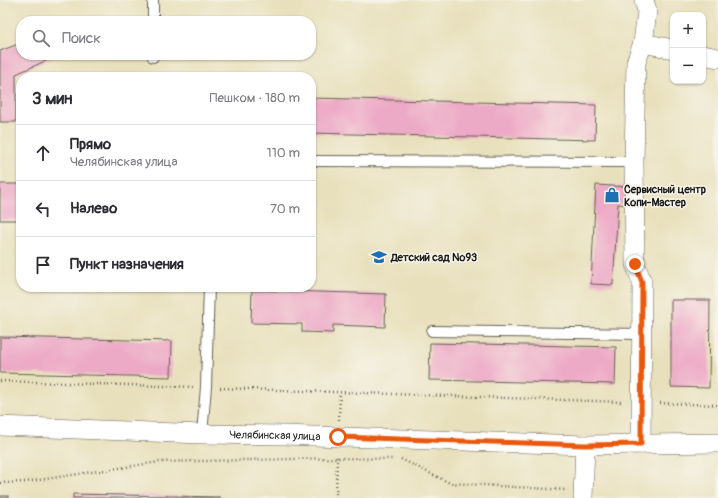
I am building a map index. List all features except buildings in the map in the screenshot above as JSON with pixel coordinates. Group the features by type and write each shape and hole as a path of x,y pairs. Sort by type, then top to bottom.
{"street":[{"path":"641,444 642,282 635,264 634,162 636,62 643,43 647,11 644,0"},
{"path":"643,43 670,48"},
{"path":"706,56 718,58"},
{"name":"Челябинская улица","path":"0,426 202,434 283,435 585,445 718,443"},
{"path":"583,494 585,445"}],"lane":[{"path":"153,0 153,16"},
{"path":"316,162 634,162"},
{"path":"202,434 206,387 209,292"},
{"path":"432,331 642,334"}],"path":[{"path":"0,381 718,405"},
{"path":"0,483 26,482 159,462 337,458 403,459 450,483 583,494"}],"place":[{"name":"Сервисный центр Копи-Мастер","path":"612,195"},
{"name":"Детский сад №93","path":"379,257"}],"route":[{"path":"338,437 585,445 641,444 642,282 635,264"}]}
